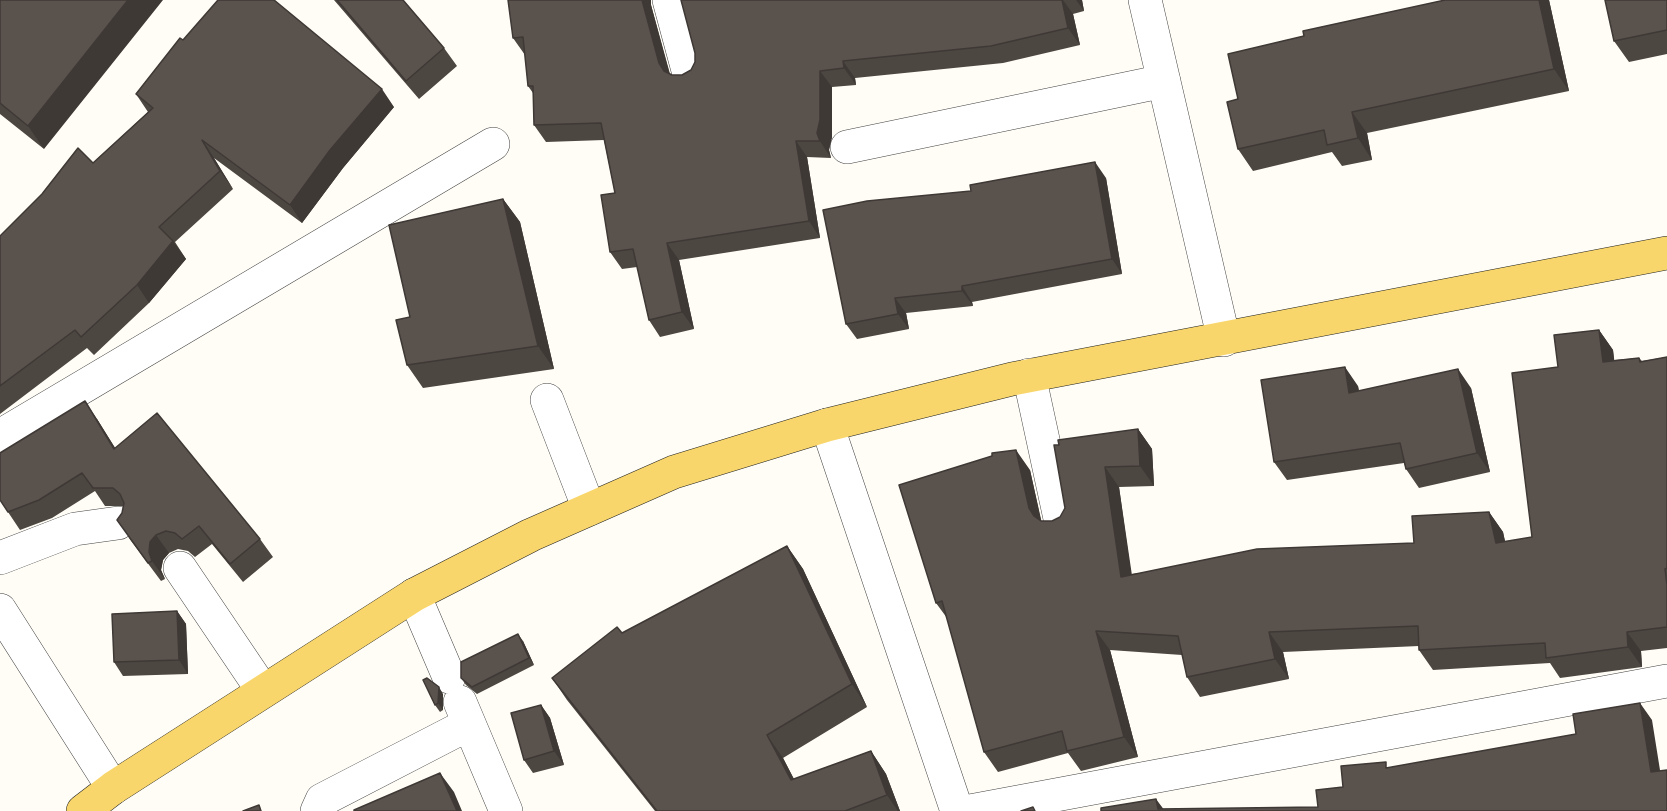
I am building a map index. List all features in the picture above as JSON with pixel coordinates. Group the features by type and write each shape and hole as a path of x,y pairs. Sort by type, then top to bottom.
{"main road":[{"path":"83,811 112,788 414,595 531,535 674,472 827,426 1029,375 1224,340 1667,253"}],"street":[{"path":"669,0 689,74"},
{"path":"1145,0 1224,340"},
{"path":"847,147 1164,81"},
{"path":"0,436 493,144"},
{"path":"1029,375 1060,523"},
{"path":"547,400 589,509"},
{"path":"827,426 957,811"},
{"path":"0,558 75,529 118,523"},
{"path":"180,568 263,691"},
{"path":"414,595 506,811"},
{"path":"0,610 112,788"},
{"path":"970,811 1667,681"},
{"path":"317,811 322,800 459,701"}],"building":[{"path":"0,0 128,0 28,126 0,103"},
{"path":"218,0 274,0 382,89 330,150 290,205 202,140 220,171 159,227 173,241 137,285 81,337 75,330 0,386 0,236 42,194 78,148 93,163 153,108 136,94 180,38 183,40"},
{"path":"337,0 403,0 444,48 406,81"},
{"path":"508,0 642,0 659,63 664,71 672,75 682,75 691,70 695,62 695,53 681,0 1062,0 1068,28 991,46 843,61 844,68 820,71 820,120 817,133 820,141 796,141 809,221 667,243 682,312 649,320 633,249 610,252 601,195 615,193 601,123 534,125 533,86 528,86 523,37 513,38"},
{"path":"1445,0 1539,0 1554,69 1352,112 1358,138 1327,145 1324,130 1238,149 1227,102 1238,99 1228,54 1304,36 1303,31"},
{"path":"1605,0 1667,0 1667,30 1614,41"},
{"path":"1095,162 1112,259 962,286 962,291 895,298 898,314 846,324 823,210 867,201 971,191 970,185"},
{"path":"503,199 538,346 407,365 396,320 410,317 389,225"},
{"path":"1599,330 1603,362 1639,358 1640,362 1667,357 1667,568 1665,569 1667,627 1627,632 1628,647 1546,658 1545,643 1419,650 1418,626 1269,632 1275,659 1187,677 1178,636 1096,631 1124,737 1067,751 1062,731 984,752 942,601 936,603 899,485 992,456 992,453 1016,450 1029,508 1041,521 1052,521 1060,517 1065,508 1054,445 1059,445 1058,440 1138,429 1140,466 1105,467 1121,577 1257,549 1414,543 1412,516 1489,512 1496,543 1532,537 1512,373 1558,367 1554,335"},
{"path":"1345,367 1349,393 1458,369 1477,453 1406,469 1400,443 1274,462 1261,380"},
{"path":"85,401 114,449 157,413 260,539 230,564 199,526 182,539 175,533 166,531 156,535 150,542 149,552 152,561 148,563 117,520 122,513 124,503 120,494 113,488 93,488 82,473 39,500 8,512 0,500 0,453"},
{"path":"787,546 852,684 767,735 791,780 871,751 887,795 845,811 657,811 552,678 617,627 622,633"},
{"path":"177,611 179,660 114,662 112,614"},
{"path":"518,634 529,658 472,687 461,678 461,662"},
{"path":"427,678 439,687 438,703 435,705 423,680"},
{"path":"1640,703 1651,772 1667,770 1667,811 1101,811 1101,808 1156,799 1158,809 1318,807 1316,790 1343,787 1341,766 1386,762 1386,768 1576,734 1573,714"},
{"path":"541,705 554,751 524,760 511,713"},
{"path":"440,773 457,811 354,811 354,810"},
{"path":"259,805 261,811 243,811"},
{"path":"1033,807 1035,811 1021,811"}]}
